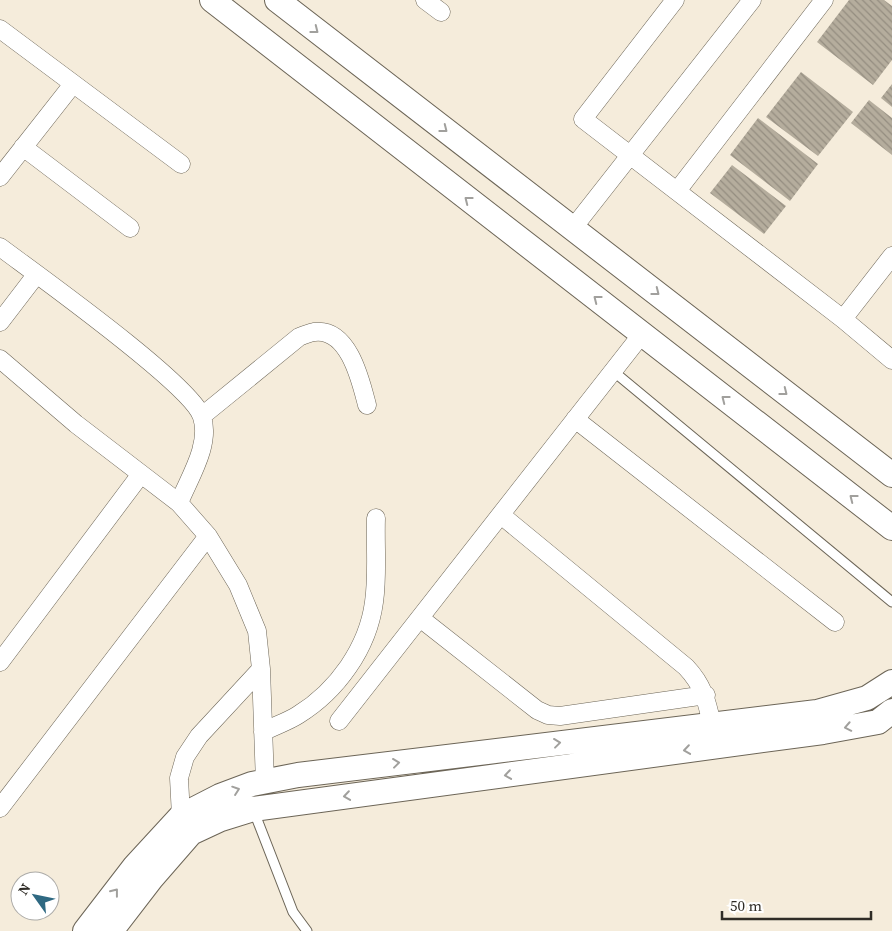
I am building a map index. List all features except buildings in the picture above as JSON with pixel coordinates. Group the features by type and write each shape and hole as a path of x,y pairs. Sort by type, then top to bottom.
{"street":[{"path":"212,0 892,528"},
{"path":"277,0 892,475"},
{"path":"425,0 441,12"},
{"path":"675,0 583,119 844,319 892,360"},
{"path":"573,228 752,0"},
{"path":"677,191 824,0"},
{"path":"0,29 181,164"},
{"path":"0,177 73,84"},
{"path":"23,147 130,228"},
{"path":"0,247 154,365 191,400 202,416 204,435 179,504"},
{"path":"844,319 892,256"},
{"path":"0,322 36,275"},
{"path":"202,416 299,337 316,332 334,337 348,352 359,372 367,405"},
{"path":"339,721 642,334"},
{"path":"0,359 76,424 179,504 208,536 238,585 257,631 261,668 265,783"},
{"path":"575,419 835,622"},
{"path":"0,662 141,474"},
{"path":"501,514 686,667 698,680 706,695 712,725"},
{"path":"263,732 298,715 327,693 350,665 367,633 374,602 376,518"},
{"path":"3,798 208,536"},
{"path":"420,618 522,700 548,715 560,716 706,695"},
{"path":"111,931 156,872 186,825 179,778 185,757 199,736 261,668"},
{"path":"85,931 135,866 220,796 252,784 265,783 298,775 817,712 867,698 892,682"},
{"path":"186,825 221,819 253,809 822,732 878,722 892,711"}],"lane":[{"path":"613,371 892,602"},
{"path":"253,809 293,912 307,931"}]}
